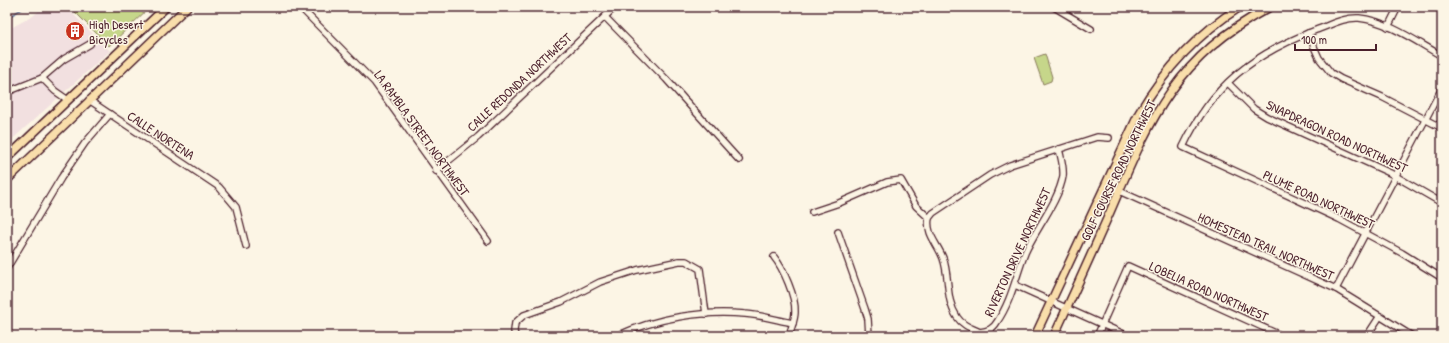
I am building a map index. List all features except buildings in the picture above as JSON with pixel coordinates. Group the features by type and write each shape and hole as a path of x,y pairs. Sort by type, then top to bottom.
{"main road":[{"path":"7,158 166,7"},
{"path":"7,180 187,7"},
{"name":"GOLF COURSE ROAD NORTHWEST","path":"1035,336 1139,113 1166,72 1204,33 1240,7"},
{"name":"GOLF COURSE ROAD NORTHWEST","path":"1054,336 1152,120 1175,85 1195,61 1222,37 1245,21 1270,7"}],"street":[{"name":"LA RAMBLA STREET NORTHWEST","path":"300,7 374,82 436,171 488,241"},
{"name":"CALLE REDONDA NORTHWEST","path":"436,171 478,137 615,7"},
{"path":"1054,7 1091,29"},
{"path":"1388,27 1398,7"},
{"path":"605,17 666,79 739,160"},
{"path":"1228,83 1254,60 1281,44 1350,18 1371,20 1388,27 1442,56"},
{"path":"1308,33 1319,58 1331,73 1442,128"},
{"path":"7,92 42,78 64,59 90,44"},
{"path":"42,78 55,91 68,100"},
{"name":"PLUME ROAD NORTHWEST","path":"1228,83 1211,102 1192,128 1183,147 1366,233 1442,278"},
{"name":"SNAPDRAGON ROAD NORTHWEST","path":"1228,83 1254,109 1267,117 1396,176 1442,203"},
{"path":"1336,290 1442,88"},
{"path":"89,100 110,114"},
{"name":"CALLE NORTENA","path":"7,268 81,149 110,114 220,187 236,207 246,246"},
{"path":"980,334 958,319 953,309 944,262 929,232 929,218 934,213 1000,170 1097,137 1109,138"},
{"name":"RIVERTON DRIVE NORTHWEST","path":"980,334 988,331 998,321 1015,285 1025,254 1042,224 1061,183 1063,168 1059,149"},
{"path":"812,212 839,203 887,182 901,180 916,206 929,218"},
{"name":"HOMESTEAD TRAIL NORTHWEST","path":"1106,185 1336,290 1412,336"},
{"path":"838,232 868,319 869,336"},
{"path":"774,257 780,265 796,309 789,336"},
{"path":"515,336 515,323 524,314 561,302 609,279 637,270 679,261 686,261 700,269 706,314"},
{"name":"LOBELIA ROAD NORTHWEST","path":"1101,325 1128,266 1282,336"},
{"path":"1015,285 1128,336"},
{"path":"617,336 644,325 675,317 706,314 746,314 793,323"},
{"path":"1367,336 1380,316"},
{"path":"1097,336 1101,325"}],"shaded area":[{"path":"43,7 66,7 110,51 7,144 7,30 33,16"}],"green space":[{"path":"70,7 150,7 109,46"},
{"path":"1045,54 1052,77 1051,81 1043,84 1034,58"}],"waterway":[{"path":"7,18 25,7"}],"place":[{"name":"High Desert Bicycles","path":"75,31"}]}
